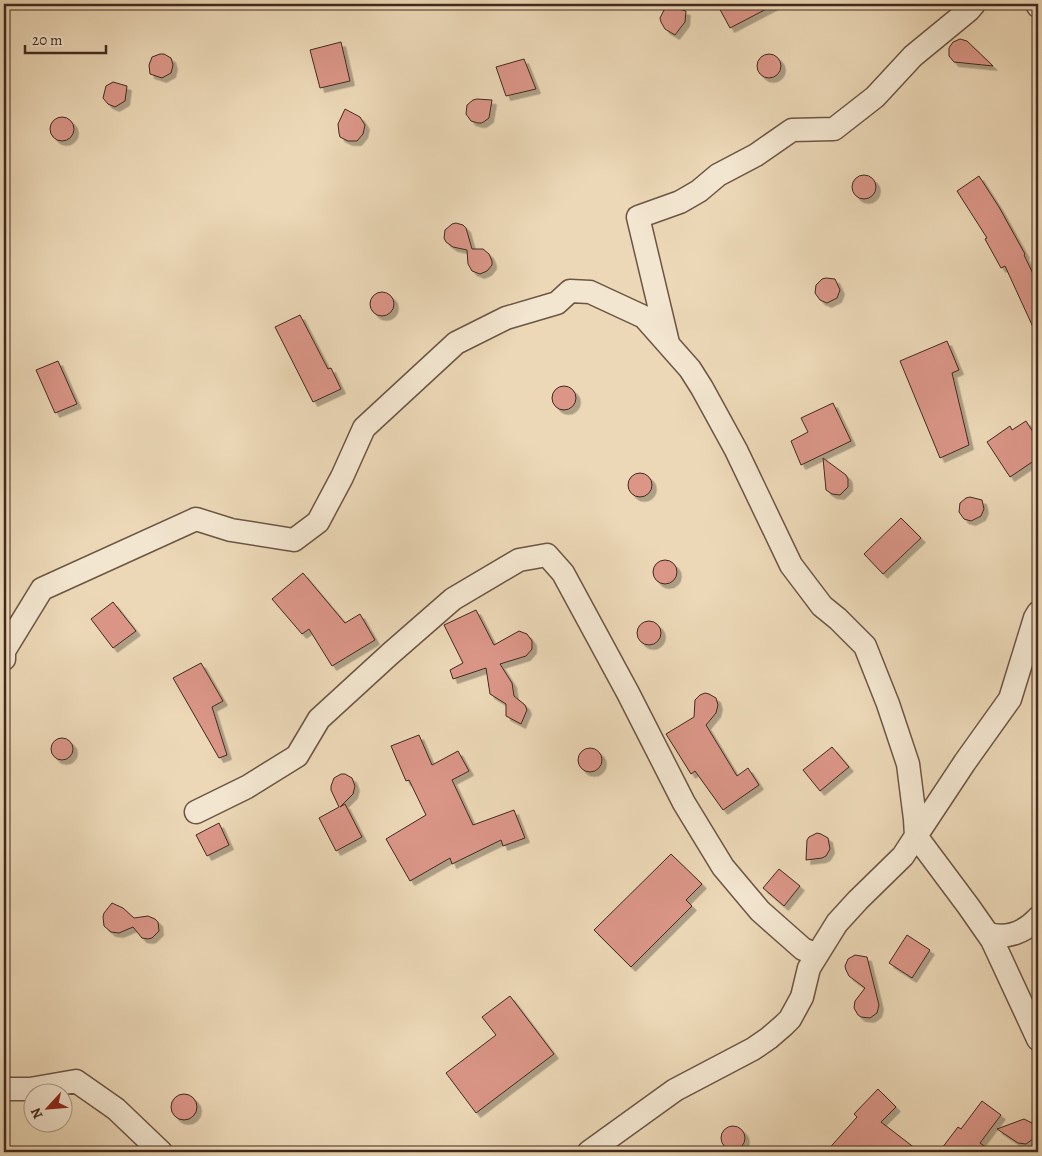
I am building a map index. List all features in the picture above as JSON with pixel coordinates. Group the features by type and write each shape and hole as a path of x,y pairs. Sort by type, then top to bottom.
{"street":[{"path":"669,346 638,217 680,202 700,191 718,175 756,155 792,130 834,129 875,97 913,56 974,4"},
{"path":"4,659 4,651 42,589 196,519 231,530 294,540 318,522 342,477 364,428 456,343 506,318 557,303 570,291 590,292 644,317 690,369 736,450 791,565 822,606 865,646 888,704 908,764 916,836 988,934 1038,1038"},
{"path":"196,812 247,787 297,756 319,720 390,654 453,600 520,560 547,555 563,573 628,693 684,803 723,867 760,911 802,949 817,955"},
{"path":"589,1152 675,1090 753,1049 777,1032 790,1019 802,997 809,968 837,923 903,856 965,762 1010,699 1038,613"},
{"path":"988,934 1008,936 1020,932 1038,918"},
{"path":"4,1089 30,1089 76,1081 116,1110 161,1152"}],"building":[{"path":"717,4 776,4 730,28"},
{"path":"671,7 686,11 685,22 675,35 665,29 660,18 664,10"},
{"path":"960,39 967,41 993,66 954,62 949,56 949,48 953,42"},
{"path":"341,42 350,81 320,88 310,50"},
{"path":"160,54 171,58 173,65 171,73 162,78 150,74 149,65 152,57"},
{"path":"769,54 778,57 781,66 778,75 769,78 760,75 757,66 760,57"},
{"path":"524,59 536,89 506,96 496,67"},
{"path":"113,82 127,86 125,101 115,107 108,104 103,98 106,86"},
{"path":"477,99 492,100 489,118 482,123 471,121 466,114 467,105"},
{"path":"345,109 360,117 365,125 363,134 357,141 348,141 340,137 338,124"},
{"path":"62,117 71,120 74,129 71,138 62,141 53,138 50,129 53,120"},
{"path":"864,175 873,178 876,187 873,196 864,199 855,196 852,187 855,178"},
{"path":"979,176 1025,254 1038,284 1038,338 1005,266 1001,268 985,239 987,238 957,191"},
{"path":"456,223 466,228 472,249 483,249 489,254 492,265 487,271 480,274 472,271 468,264 467,250 453,247 446,242 444,238 445,230"},
{"path":"826,278 835,279 840,290 837,298 827,303 820,300 815,293 816,285"},
{"path":"382,292 391,295 394,304 391,313 382,316 373,313 370,304 373,295"},
{"path":"300,315 328,369 331,368 341,389 313,402 275,327"},
{"path":"947,341 959,370 952,373 969,445 940,458 900,361"},
{"path":"58,361 77,404 55,413 36,370"},
{"path":"564,386 573,389 576,398 573,407 564,410 555,407 552,398 555,389"},
{"path":"833,403 851,441 801,465 791,441 808,432 801,418"},
{"path":"1026,421 1038,440 1038,458 1010,477 987,442 1010,426 1012,430"},
{"path":"823,458 846,475 848,479 848,487 840,495 832,494 826,490"},
{"path":"640,473 649,476 652,485 649,494 640,497 631,494 628,485 631,476"},
{"path":"970,497 982,500 984,509 981,516 971,521 964,519 959,512 960,503"},
{"path":"901,518 921,538 883,574 864,554"},
{"path":"665,560 674,563 677,572 674,581 665,584 656,581 653,572 656,563"},
{"path":"303,573 345,623 360,614 375,640 332,666 309,629 302,634 272,599"},
{"path":"113,602 136,631 113,648 91,619"},
{"path":"476,610 494,645 519,631 527,634 532,641 532,649 526,656 500,664 512,683 514,696 525,705 527,710 521,724 506,716 506,704 490,694 486,668 453,679 450,670 463,663 444,625"},
{"path":"649,621 658,624 661,633 658,642 649,645 640,642 637,633 640,624"},
{"path":"201,663 223,701 212,707 227,755 219,758 173,678"},
{"path":"705,693 716,698 718,705 716,713 706,725 737,776 748,768 759,785 723,810 695,771 691,774 666,734 694,717 695,700"},
{"path":"419,735 432,765 458,751 469,771 452,780 473,825 514,810 525,838 503,846 501,840 452,864 450,858 410,881 386,839 426,815 409,780 406,781 391,746"},
{"path":"62,738 70,741 73,749 70,757 62,760 54,757 51,749 54,741"},
{"path":"832,747 849,767 820,791 803,770"},
{"path":"590,748 599,751 602,760 599,769 590,772 581,769 578,760 581,751"},
{"path":"341,774 352,778 355,786 353,794 340,807 345,804 362,837 336,851 319,818 339,807 331,786 334,778"},
{"path":"219,823 229,845 207,856 196,835"},
{"path":"817,833 828,838 830,849 826,856 822,858 806,860 807,840"},
{"path":"671,854 702,884 686,900 692,906 631,967 594,930"},
{"path":"779,869 800,886 784,906 763,888"},
{"path":"112,903 123,908 134,918 148,916 155,919 158,922 159,931 152,938 148,939 142,938 133,927 119,933 111,932 104,926 103,917"},
{"path":"907,935 930,950 912,978 889,963"},
{"path":"855,955 867,957 879,1005 877,1013 870,1018 861,1017 854,1008 855,1001 865,988 849,976 846,970 845,966 848,959"},
{"path":"510,996 554,1054 476,1113 446,1073 496,1035 482,1017"},
{"path":"878,1089 896,1107 881,1122 920,1152 826,1152 857,1117 854,1114"},
{"path":"184,1094 194,1097 197,1107 194,1117 184,1120 174,1117 171,1107 174,1097"},
{"path":"982,1101 1001,1115 980,1143 993,1152 939,1152 958,1127 961,1129"},
{"path":"1024,1119 1032,1123 1035,1131 1033,1139 1026,1144 1018,1143 997,1129"},
{"path":"733,1126 742,1129 745,1138 742,1147 733,1150 724,1147 721,1138 724,1129"}]}
